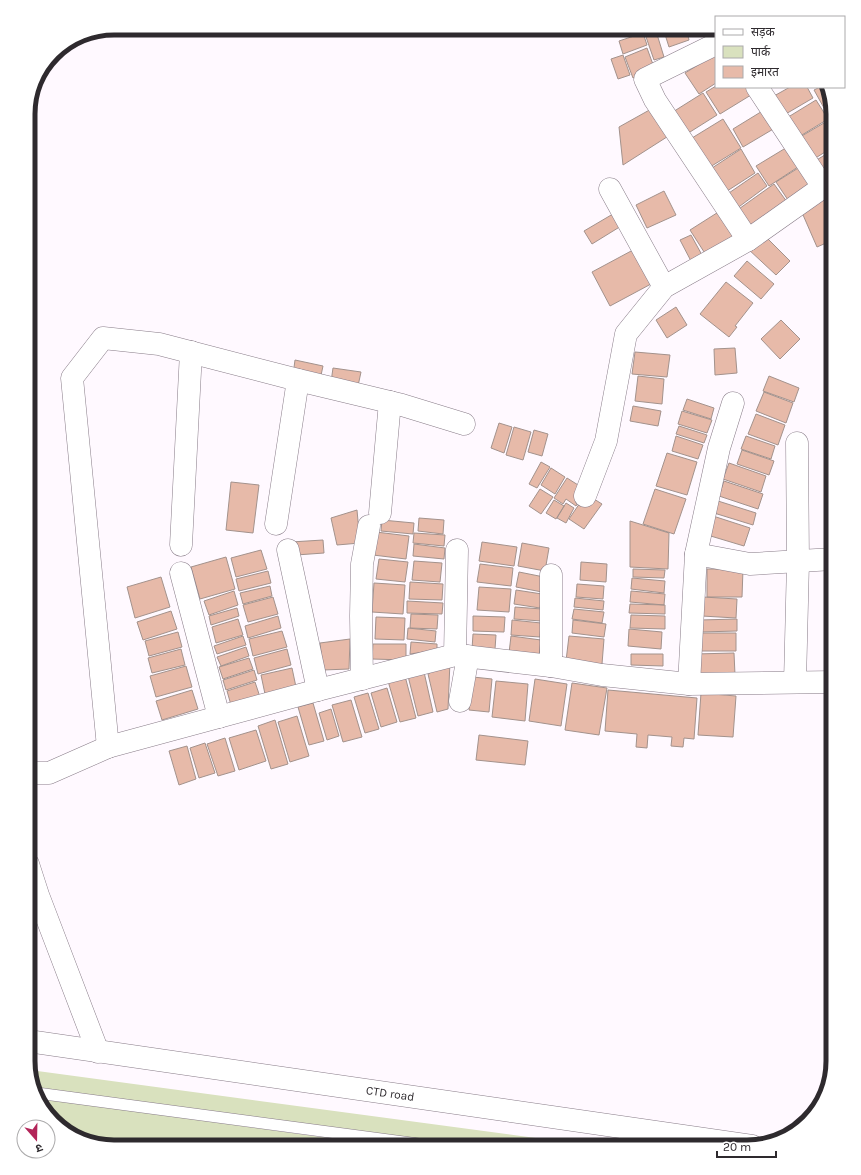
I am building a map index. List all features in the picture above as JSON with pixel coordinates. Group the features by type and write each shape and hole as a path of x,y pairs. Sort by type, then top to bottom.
{"street":[{"path":"715,44 645,79 655,100 748,240"},
{"path":"758,88 826,181"},
{"path":"585,496 606,441 626,334 664,287 748,240 826,185"},
{"path":"610,189 664,287"},
{"path":"108,747 72,378 102,338 159,344 390,402 464,424"},
{"path":"181,545 191,352"},
{"path":"276,524 298,380"},
{"path":"362,679 362,564 374,520 390,402"},
{"path":"689,684 696,554 719,448 733,403"},
{"path":"795,682 798,562 797,443"},
{"path":"288,550 318,690"},
{"path":"458,550 461,656 460,701"},
{"path":"696,554 750,564 826,560"},
{"path":"180,573 219,717"},
{"path":"551,575 551,666"},
{"path":"35,773 49,773 108,747 318,690 461,656 551,666 602,675 689,684 826,682"},
{"path":"35,886 98,1052"},
{"name":"CTD road","path":"35,1043 710,1140"}],"lane":[{"path":"43,1094 389,1140"}],"green space":[{"path":"36,1071 550,1140 411,1140 41,1090"},
{"path":"45,1098 342,1140 109,1140 89,1136 70,1127 55,1113 48,1105"}],"building":[{"path":"637,35 644,35 647,45 623,54 619,41"},
{"path":"645,35 657,35 664,57 654,60"},
{"path":"665,35 688,35 689,40 669,47"},
{"path":"711,35 715,35 715,40 713,41"},
{"path":"647,48 655,70 633,78 625,57"},
{"path":"623,55 630,75 618,79 611,59"},
{"path":"715,55 715,84 699,94 685,73"},
{"path":"715,87 715,88 747,88 751,95 720,114 706,92"},
{"path":"788,88 808,88 813,98 784,115 774,96"},
{"path":"821,88 825,104 824,108 814,90"},
{"path":"703,93 717,115 682,137 668,115"},
{"path":"816,100 826,116 826,120 797,138 785,119"},
{"path":"653,108 670,135 623,165 619,127"},
{"path":"764,110 775,128 743,147 733,129"},
{"path":"723,119 741,148 710,167 692,138"},
{"path":"826,122 826,151 814,159 800,137"},
{"path":"789,146 801,165 769,186 756,166"},
{"path":"741,149 755,173 724,193 709,170"},
{"path":"826,154 826,177 815,161"},
{"path":"803,165 814,184 788,200 776,182"},
{"path":"758,173 767,186 736,209 726,195"},
{"path":"774,184 787,202 748,229 736,211"},
{"path":"664,191 676,215 647,228 636,205"},
{"path":"823,198 826,205 826,243 817,247 800,208"},
{"path":"618,211 626,223 592,244 584,231"},
{"path":"720,211 736,236 706,255 690,230"},
{"path":"762,233 790,261 776,275 747,248"},
{"path":"691,235 702,255 691,261 680,240"},
{"path":"633,250 651,284 610,306 592,272"},
{"path":"747,261 774,284 761,299 734,276"},
{"path":"726,282 753,303 735,326 737,327 729,337 700,314"},
{"path":"676,307 687,325 667,338 656,320"},
{"path":"781,320 800,339 780,359 761,339"},
{"path":"735,348 737,373 715,375 714,349"},
{"path":"635,352 670,355 667,377 632,374"},
{"path":"295,360 323,366 320,380 293,375"},
{"path":"333,368 361,372 358,386 331,382"},
{"path":"638,376 664,379 662,404 635,401"},
{"path":"769,376 799,388 794,402 763,391"},
{"path":"764,392 793,403 786,423 756,411"},
{"path":"687,399 714,408 711,419 683,410"},
{"path":"633,406 661,411 658,426 630,421"},
{"path":"682,411 712,420 707,433 678,424"},
{"path":"756,414 785,425 778,445 748,434"},
{"path":"499,423 512,427 504,453 491,448"},
{"path":"679,426 707,435 704,443 676,434"},
{"path":"514,427 531,432 523,460 506,455"},
{"path":"534,430 548,434 542,456 528,452"},
{"path":"676,436 703,445 698,459 672,451"},
{"path":"746,436 775,446 771,459 741,449"},
{"path":"742,450 774,461 769,475 737,464"},
{"path":"667,453 697,462 687,495 656,486"},
{"path":"541,462 550,467 537,488 529,484"},
{"path":"729,463 766,476 761,492 723,479"},
{"path":"551,468 565,477 555,494 541,485"},
{"path":"567,478 586,490 576,506 566,499 563,504 554,498"},
{"path":"724,481 763,494 758,509 719,496"},
{"path":"231,482 259,485 253,533 226,530"},
{"path":"540,489 553,497 541,514 529,506"},
{"path":"655,489 686,499 674,534 643,524"},
{"path":"586,494 602,504 584,529 569,519"},
{"path":"554,500 564,506 556,519 546,513"},
{"path":"718,501 756,513 753,525 714,513"},
{"path":"566,503 574,508 566,523 557,518"},
{"path":"357,510 360,543 337,545 331,518"},
{"path":"710,515 750,528 744,546 704,534"},
{"path":"419,518 444,520 443,534 418,531"},
{"path":"382,520 414,523 413,534 381,531"},
{"path":"630,521 669,533 668,569 630,567"},
{"path":"376,532 409,536 406,559 373,555"},
{"path":"414,533 445,535 444,546 413,543"},
{"path":"323,540 324,553 296,555 291,542"},
{"path":"482,542 517,547 514,566 479,561"},
{"path":"522,543 549,548 545,571 518,566"},
{"path":"414,544 445,548 444,559 413,556"},
{"path":"261,550 267,569 236,577 231,558"},
{"path":"226,557 235,589 200,599 191,567"},
{"path":"379,559 408,562 405,582 376,579"},
{"path":"414,561 442,563 440,582 412,580"},
{"path":"581,562 607,564 606,582 580,580"},
{"path":"480,564 513,568 511,586 477,582"},
{"path":"633,569 665,570 664,578 633,577"},
{"path":"707,569 743,569 742,597 707,597"},
{"path":"268,571 271,583 239,591 236,579"},
{"path":"519,572 544,577 542,592 516,587"},
{"path":"161,577 170,607 135,618 127,587"},
{"path":"632,578 665,581 664,593 631,589"},
{"path":"410,582 443,584 442,600 409,599"},
{"path":"374,583 405,585 403,614 372,612"},
{"path":"577,584 604,586 603,599 576,597"},
{"path":"270,586 272,596 243,604 240,593"},
{"path":"479,587 511,589 509,612 477,610"},
{"path":"516,590 542,594 540,608 514,604"},
{"path":"234,591 238,605 209,615 204,601"},
{"path":"631,591 665,594 664,605 630,602"},
{"path":"273,597 278,614 248,622 243,605"},
{"path":"703,597 737,599 736,618 702,616"},
{"path":"575,598 604,601 603,610 574,607"},
{"path":"407,601 443,603 442,614 407,613"},
{"path":"630,604 665,605 665,614 629,613"},
{"path":"515,607 542,609 541,621 514,619"},
{"path":"237,608 239,616 211,625 209,616"},
{"path":"574,609 604,612 602,623 572,619"},
{"path":"171,611 177,629 143,640 137,622"},
{"path":"411,614 438,615 437,629 410,628"},
{"path":"631,615 665,616 665,629 630,628"},
{"path":"278,616 281,628 248,638 245,626"},
{"path":"473,616 505,617 504,632 473,631"},
{"path":"376,617 405,618 404,640 375,639"},
{"path":"238,619 243,635 216,643 212,627"},
{"path":"737,619 737,631 700,632 700,620"},
{"path":"512,620 541,623 540,637 511,635"},
{"path":"573,620 606,624 604,637 572,633"},
{"path":"408,628 436,631 435,642 407,639"},
{"path":"629,629 662,632 661,649 628,646"},
{"path":"282,631 287,647 253,656 249,639"},
{"path":"178,632 182,647 149,656 145,641"},
{"path":"698,633 736,633 736,651 698,651"},
{"path":"473,634 496,635 495,649 472,649"},
{"path":"243,636 246,645 217,654 214,646"},
{"path":"511,636 541,640 539,656 509,653"},
{"path":"569,636 604,639 602,664 566,661"},
{"path":"350,639 349,669 323,670 320,643"},
{"path":"411,642 437,644 437,650 410,654"},
{"path":"373,644 406,644 406,660 372,659"},
{"path":"246,647 249,656 221,666 217,657"},
{"path":"181,649 185,665 152,673 148,658"},
{"path":"287,649 291,665 258,674 254,658"},
{"path":"734,653 735,675 695,675 695,654"},
{"path":"631,654 663,654 663,666 631,665"},
{"path":"249,658 253,669 223,679 219,667"},
{"path":"450,661 448,709 437,712 428,674"},
{"path":"186,666 192,687 156,697 150,676"},
{"path":"292,668 296,687 265,694 261,675"},
{"path":"254,670 257,680 226,690 223,680"},
{"path":"424,672 433,712 418,716 408,676"},
{"path":"405,676 416,718 400,722 388,681"},
{"path":"473,677 492,679 489,712 469,710"},
{"path":"535,679 567,684 561,726 529,721"},
{"path":"496,681 528,684 525,721 492,717"},
{"path":"255,682 260,697 231,705 227,691"},
{"path":"572,683 607,688 599,735 565,730"},
{"path":"387,688 397,722 381,727 371,693"},
{"path":"192,690 198,709 162,720 156,701"},
{"path":"608,690 697,698 694,739 684,738 683,747 671,746 672,737 648,735 647,748 636,747 637,734 605,731"},
{"path":"368,693 379,729 365,733 354,697"},
{"path":"701,693 736,696 733,737 698,735"},
{"path":"351,700 362,737 343,742 332,705"},
{"path":"313,703 324,741 309,745 298,707"},
{"path":"331,709 339,736 327,740 319,713"},
{"path":"297,716 309,756 290,762 278,722"},
{"path":"275,720 288,764 271,769 258,726"},
{"path":"256,730 266,761 239,770 229,738"},
{"path":"479,735 528,741 525,765 476,760"},
{"path":"225,738 235,771 218,776 207,744"},
{"path":"205,743 215,773 199,778 190,748"},
{"path":"187,746 196,779 179,785 169,751"}]}
